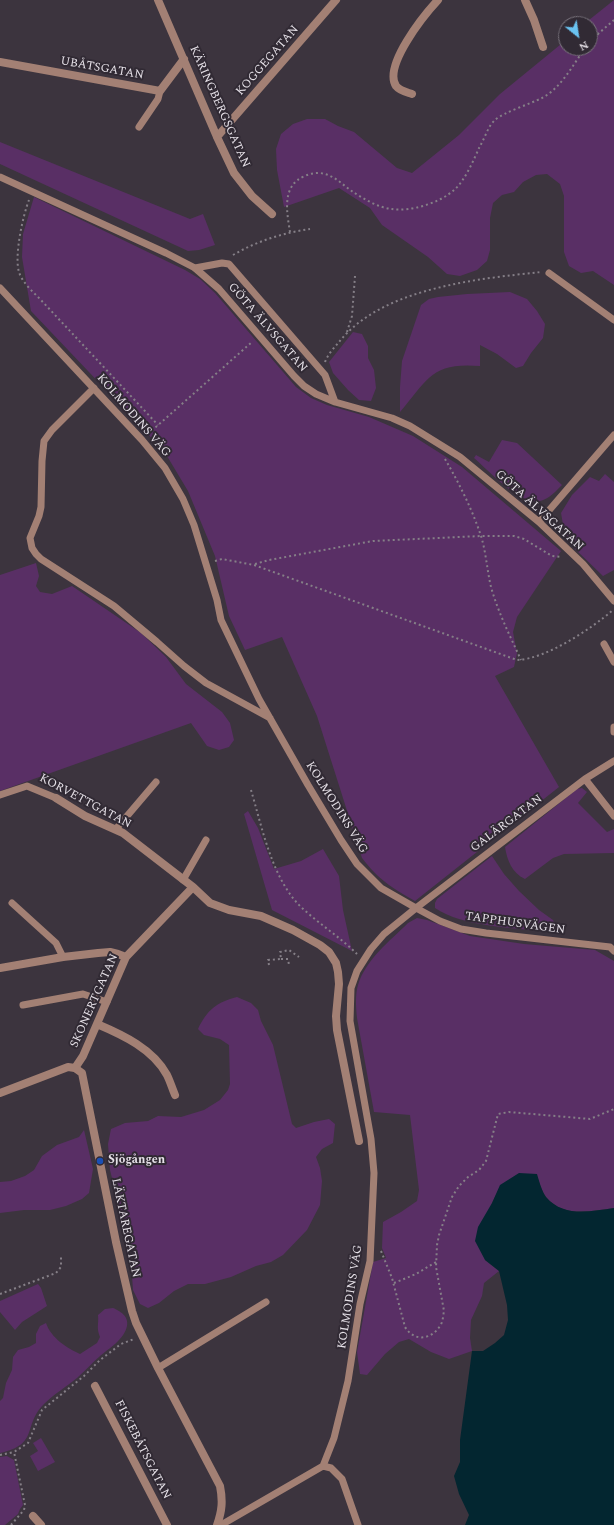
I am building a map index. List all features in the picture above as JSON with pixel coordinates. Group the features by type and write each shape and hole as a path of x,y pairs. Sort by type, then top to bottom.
{"street":[{"name":"KÄRINGBERGSGATAN","path":"158,0 234,173 252,196 272,214"},
{"name":"KOGGEGATAN","path":"217,137 336,0"},
{"path":"412,94 403,92 396,86 394,82 394,69 412,33 438,0"},
{"path":"525,0 543,47"},
{"path":"160,91 184,59"},
{"name":"UBÅTSGATAN","path":"0,62 160,91"},
{"name":"KORVETTGATAN","path":"56,798 85,816 116,830 193,887 210,903 224,908 261,916 293,930 320,945 332,956 338,972 339,984 336,1016 337,1030 359,1141"},
{"name":"SKONERTGATAN","path":"75,1068 83,1056 126,957 193,887"},
{"path":"0,968 63,957 110,952 126,957"},
{"path":"97,1024 118,1032 151,1055 167,1075 175,1095"},
{"path":"0,1093 68,1067 75,1068"},
{"name":"LÄKTAREGATAN","path":"75,1068 82,1073 84,1080 127,1294 134,1317 158,1368 220,1486 223,1504 217,1525"},
{"name":"FISKEBÅTSGATAN","path":"95,1386 167,1525"},
{"path":"33,1516 41,1525"}],"lane":[{"path":"139,127 158,99 160,91"},
{"path":"0,177 0,182"},
{"name":"GÖTA ÄLVSGATAN","path":"0,177 195,268 219,289 304,386 316,394 335,402 376,412 410,426 460,457 538,522 572,554 596,579 614,601"},
{"path":"195,268 222,263 229,264 325,375 335,402"},
{"path":"549,273 614,320"},
{"name":"KOLMODINS VÄG","path":"0,288 142,440 165,468 183,499 194,525 217,600 221,620 259,699 308,785 341,840 358,864 381,888 416,908 384,934 371,949 363,960 351,988 350,1022 371,1139 374,1173 372,1232 370,1261 360,1304 348,1381 334,1438 323,1466"},
{"path":"94,388 52,430 44,441 41,507 30,538 32,548 42,559 114,606 206,683 270,718"},
{"path":"538,522 614,435"},
{"path":"604,644 614,662"},
{"path":"614,727 614,732"},
{"name":"GALÄRGATAN","path":"416,908 585,779 614,761"},
{"path":"585,779 614,816"},
{"path":"116,830 156,782"},
{"name":"KORVETTGATAN","path":"0,795 27,786 56,798"},
{"path":"183,880 206,840"},
{"path":"12,902 56,943 63,957"},
{"name":"TAPPHUSVÄGEN","path":"416,908 440,921 461,929 613,949"},
{"path":"23,1005 83,994 107,1002"},
{"path":"158,1368 266,1302"},
{"path":"221,1525 298,1481 313,1470 323,1466 331,1468 342,1479 358,1525"}],"path":[{"path":"598,34 614,20"},
{"path":"290,232 286,211 287,199 292,185 303,176 314,173 325,174 353,192 376,204 391,209 415,208 438,200 455,190 495,120 543,98 554,90 579,56"},
{"path":"33,192 24,211 17,258 19,273 40,299 158,425"},
{"path":"222,263 242,250 257,243 290,232 310,229"},
{"path":"325,375 325,360 347,332 359,321 376,311 412,295 439,287 479,279 543,272 549,273"},
{"path":"347,332 352,316 355,276"},
{"path":"142,440 259,336"},
{"path":"445,459 456,477 468,502 481,536 492,587 500,614 521,660"},
{"path":"254,565 269,560 373,541 481,536 514,536 524,539 552,556 563,557 572,554"},
{"path":"206,563 222,559 254,565 517,660 532,659 580,635 614,609"},
{"path":"251,790 277,872 293,898 301,907 343,940 363,960"},
{"path":"281,959 280,952 289,950 299,956"},
{"path":"269,965 268,960 288,959 289,965"},
{"path":"372,1232 388,1265 405,1327 411,1336 423,1337 429,1335 437,1330 441,1325 443,1318 444,1311 437,1278 436,1262 437,1245 448,1207 459,1186 468,1177 479,1170 486,1161 498,1114 509,1112 590,1119 614,1109"},
{"path":"0,1294 56,1273 61,1267 61,1257"},
{"path":"394,1283 412,1277 436,1262"},
{"path":"0,1455 14,1452 28,1443 42,1410 121,1344 142,1336"},
{"path":"11,1525 24,1510 25,1505 14,1452"}],"shaded area":[{"path":"614,0 614,285 593,271 581,273 569,266 564,252 564,196 560,184 547,174 536,175 523,182 514,192 502,195 493,203 490,218 490,250 487,261 477,270 460,276 447,274 428,257 382,225 370,208 339,188 284,207 277,170 276,149 281,134 293,124 307,119 325,119 354,132 397,168 412,173 459,135 500,94 558,47 558,56 598,56 598,16 594,16"},
{"path":"0,142 190,219 203,214 215,245 199,250 188,251 0,164"},
{"path":"34,197 185,270 200,279 215,293 296,387 311,398 327,405 369,417 413,436 462,467 561,551 517,617 513,632 517,653 514,667 495,676 559,787 415,901 399,892 386,882 374,872 362,858 317,716 282,637 245,650 229,616 215,556 188,491 164,451 31,311 22,257 23,234"},
{"path":"510,292 527,299 545,324 543,338 523,366 516,368 497,354 480,345 480,366 464,365 451,367 432,375 400,412 402,361 421,305 429,299 438,297"},
{"path":"353,332 362,334 368,346 368,358 374,370 376,388 371,401 359,400 348,390 333,373 329,362"},
{"path":"502,440 517,443 562,485 549,497 540,501 532,501 514,493 474,458 476,455 489,462"},
{"path":"605,474 614,482 614,570 603,576 573,547 564,530 561,513 572,495 590,477 599,481"},
{"path":"36,563 39,576 36,586 40,592 52,594 72,586 141,633 166,657 186,684 222,712 230,723 234,740 229,747 219,750 207,746 191,723 0,791 0,575"},
{"path":"582,788 587,792 578,803 607,832 614,829 614,853 564,854 553,858 525,879 520,876 513,870 507,857 505,847 577,789"},
{"path":"248,811 258,828 274,869 301,861 323,849 339,876 343,910 352,951 272,910 244,814"},
{"path":"492,856 504,874 519,891 539,910 553,920 557,929 551,932 491,926 460,919 435,908 437,899"},
{"path":"417,918 427,920 470,936 524,944 595,950 614,961 614,1208 578,1212 561,1208 553,1204 546,1197 536,1174 501,1185 492,1203 485,1260 499,1271 484,1283 482,1296 471,1320 470,1338 472,1351 449,1359 431,1352 409,1339 399,1342 385,1354 367,1375 360,1374 357,1352 373,1262 386,1258 382,1248 383,1222 417,1201 419,1190 410,1115 374,1112 357,1018 356,993 362,976 373,959 408,923"},
{"path":"237,997 251,1003 258,1010 261,1021 273,1045 292,1124 296,1128 329,1119 335,1124 333,1143 322,1149 316,1157 320,1168 322,1181 320,1205 307,1230 283,1255 271,1262 256,1266 231,1277 205,1284 188,1284 174,1291 159,1303 148,1308 140,1304 133,1290 132,1276 134,1258 121,1215 110,1170 108,1144 111,1129 125,1123 148,1121 158,1116 181,1117 204,1110 220,1100 228,1090 230,1084 229,1045 220,1039 204,1035 198,1029 201,1022 213,1008 224,1001"},
{"path":"84,1130 93,1169 89,1193 82,1199 66,1206 50,1210 24,1210 0,1213 0,1182 11,1181 25,1176 34,1170 42,1156 57,1145 79,1137"},
{"path":"38,1284 41,1288 47,1306 22,1322 15,1330 0,1312 0,1301"},
{"path":"113,1308 121,1312 127,1319 127,1326 123,1335 77,1378 44,1404 37,1412 29,1433 21,1445 0,1453 0,1401 3,1398 6,1383 12,1370 13,1357 18,1350 36,1343 36,1334 40,1326 46,1323 56,1338 65,1346 80,1354 97,1343 100,1337 98,1315 105,1309"},
{"path":"41,1438 55,1462 38,1471 30,1456 38,1451 33,1443"},
{"path":"7,1456 14,1460 23,1505 18,1514 5,1525 0,1525 0,1457"}],"water":[{"path":"519,1173 537,1174 546,1197 553,1204 561,1208 578,1212 614,1208 614,1525 465,1525 469,1515 459,1494 454,1476 460,1462 460,1440 472,1351 483,1351 495,1343 504,1335 508,1320 507,1305 499,1271 485,1260 475,1241 478,1227 492,1203 500,1185"}],"place":[{"name":"Sjögången","path":"100,1161"}]}
